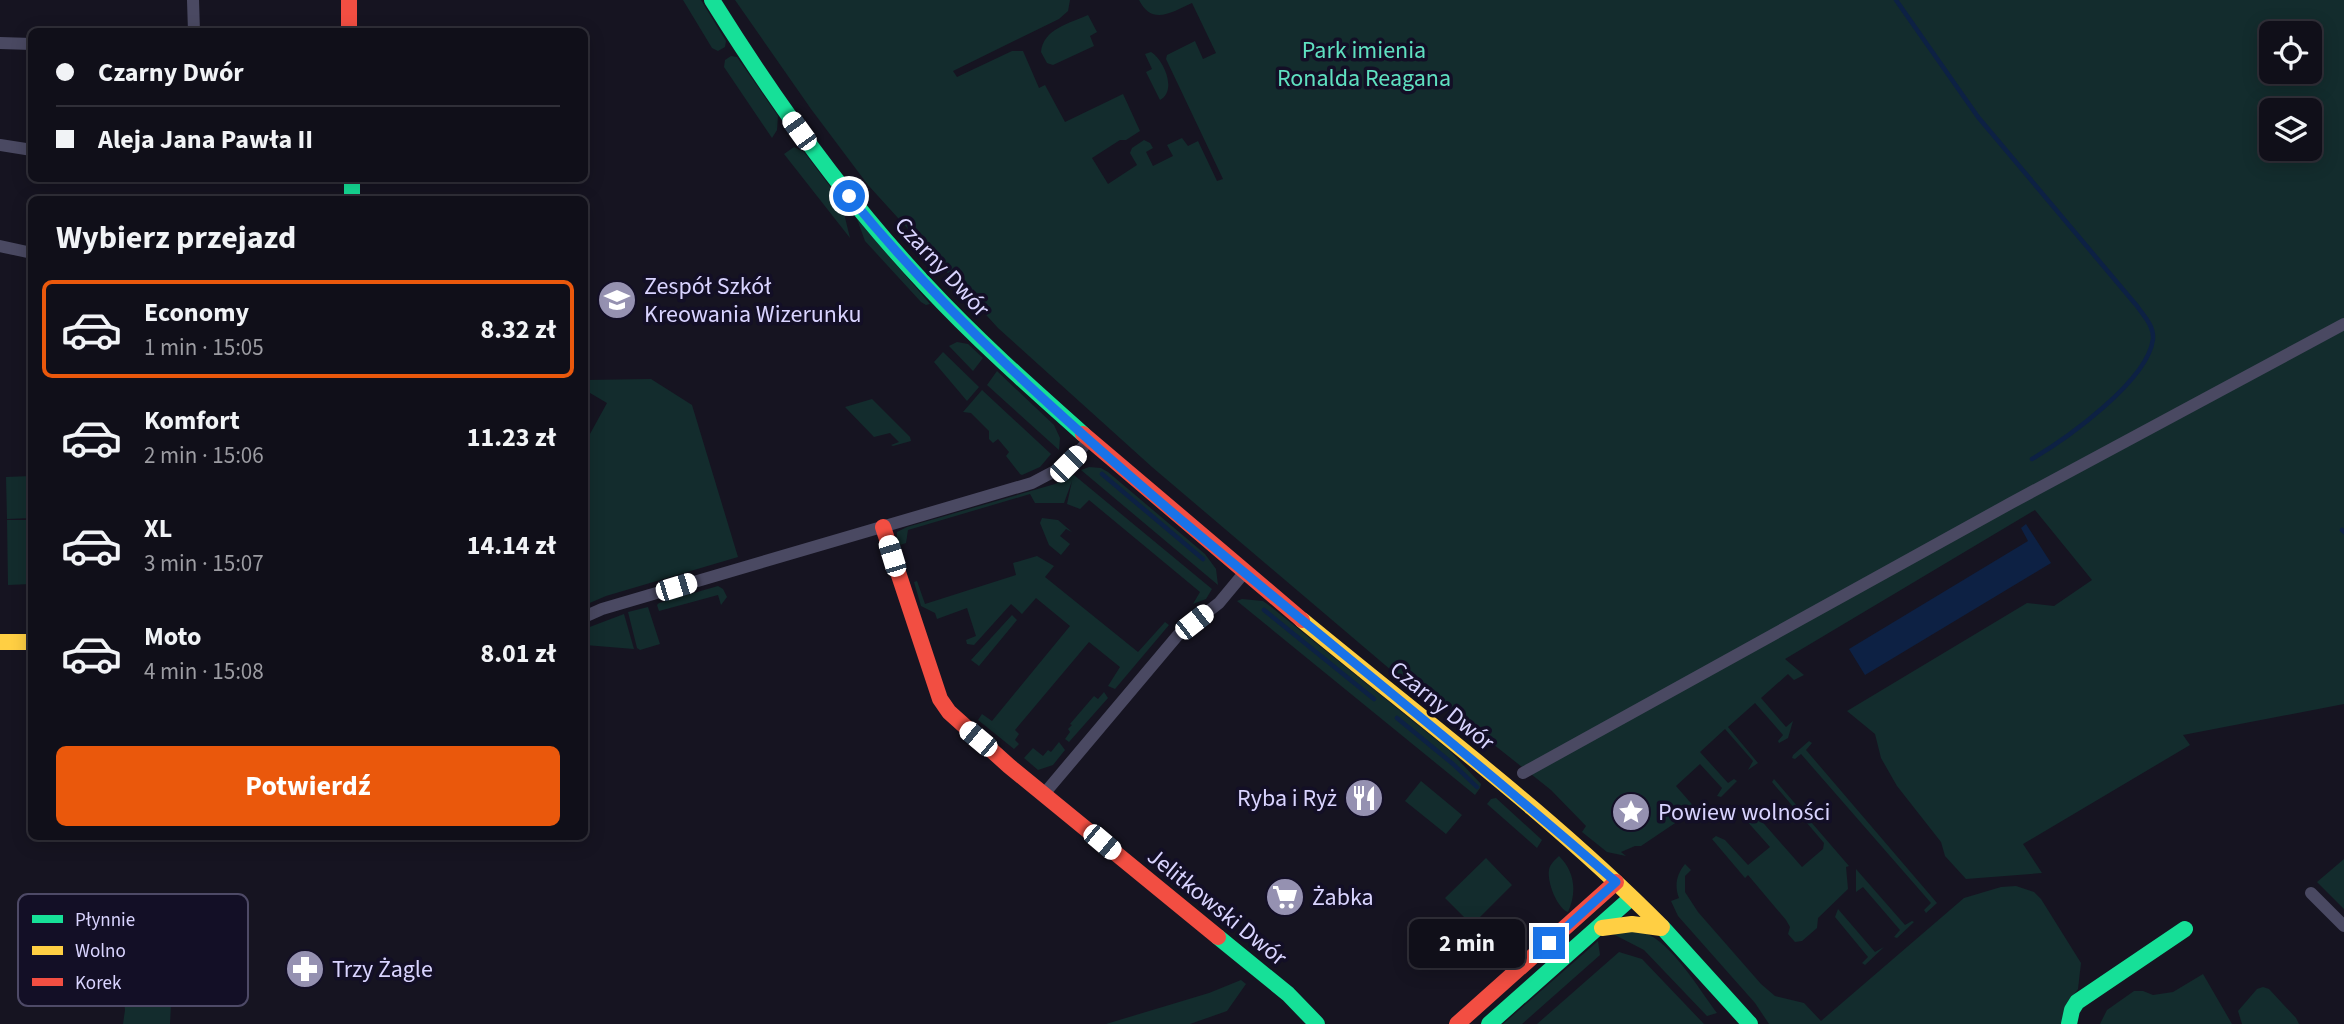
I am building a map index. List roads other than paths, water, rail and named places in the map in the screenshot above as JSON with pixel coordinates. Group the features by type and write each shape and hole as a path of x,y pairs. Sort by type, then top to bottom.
{"main road":[{"path":"349,0 349,28"},
{"name":"Czarny Dwór","path":"712,0 783,109 829,171 887,242 962,324 1089,440 1244,573 1504,785 1616,882 1750,1024"},
{"name":"Jelitkowski Dwór","path":"883,527 940,699 949,712 962,726 1288,994 1317,1024"},
{"path":"0,642 28,642"},
{"path":"1457,1024 1616,882"},
{"path":"1489,1024 1631,898"},
{"path":"1595,930 1619,923 1638,922 1661,928"},
{"path":"2069,1024 2077,1002 2185,929"}],"street":[{"path":"193,0 194,28"},
{"path":"0,43 28,44"},
{"path":"0,145 28,149"},
{"path":"0,246 28,252"},
{"path":"1523,773 2017,499 2344,324"},
{"path":"588,615 1032,483 1068,464 1089,440"},
{"path":"1044,794 1178,635 1219,603 1244,573"},
{"path":"2311,893 2344,926"}],"water":[{"path":"2026,524 2051,563 1865,675 1849,649 2028,541 2021,528"}],"waterway":[{"path":"1896,0 1978,117 2137,306 2152,330 2153,339 2148,355 2137,373 2084,423 2032,459"},
{"path":"1102,474 1203,559"},
{"path":"1264,610 1374,699"},
{"path":"1397,718 1477,787"}],"place":[{"name":"Zespół Szkół Kreowania Wizerunku","path":"617,300"},
{"name":"Ryba i Ryż","path":"1364,798"},
{"name":"Powiew wolności","path":"1631,812"},
{"name":"Żabka","path":"1285,897"},
{"name":"Trzy Żagle","path":"305,969"}],"park label":[{"name":"Park imienia Ronalda Reagana","path":"1364,64"}]}
